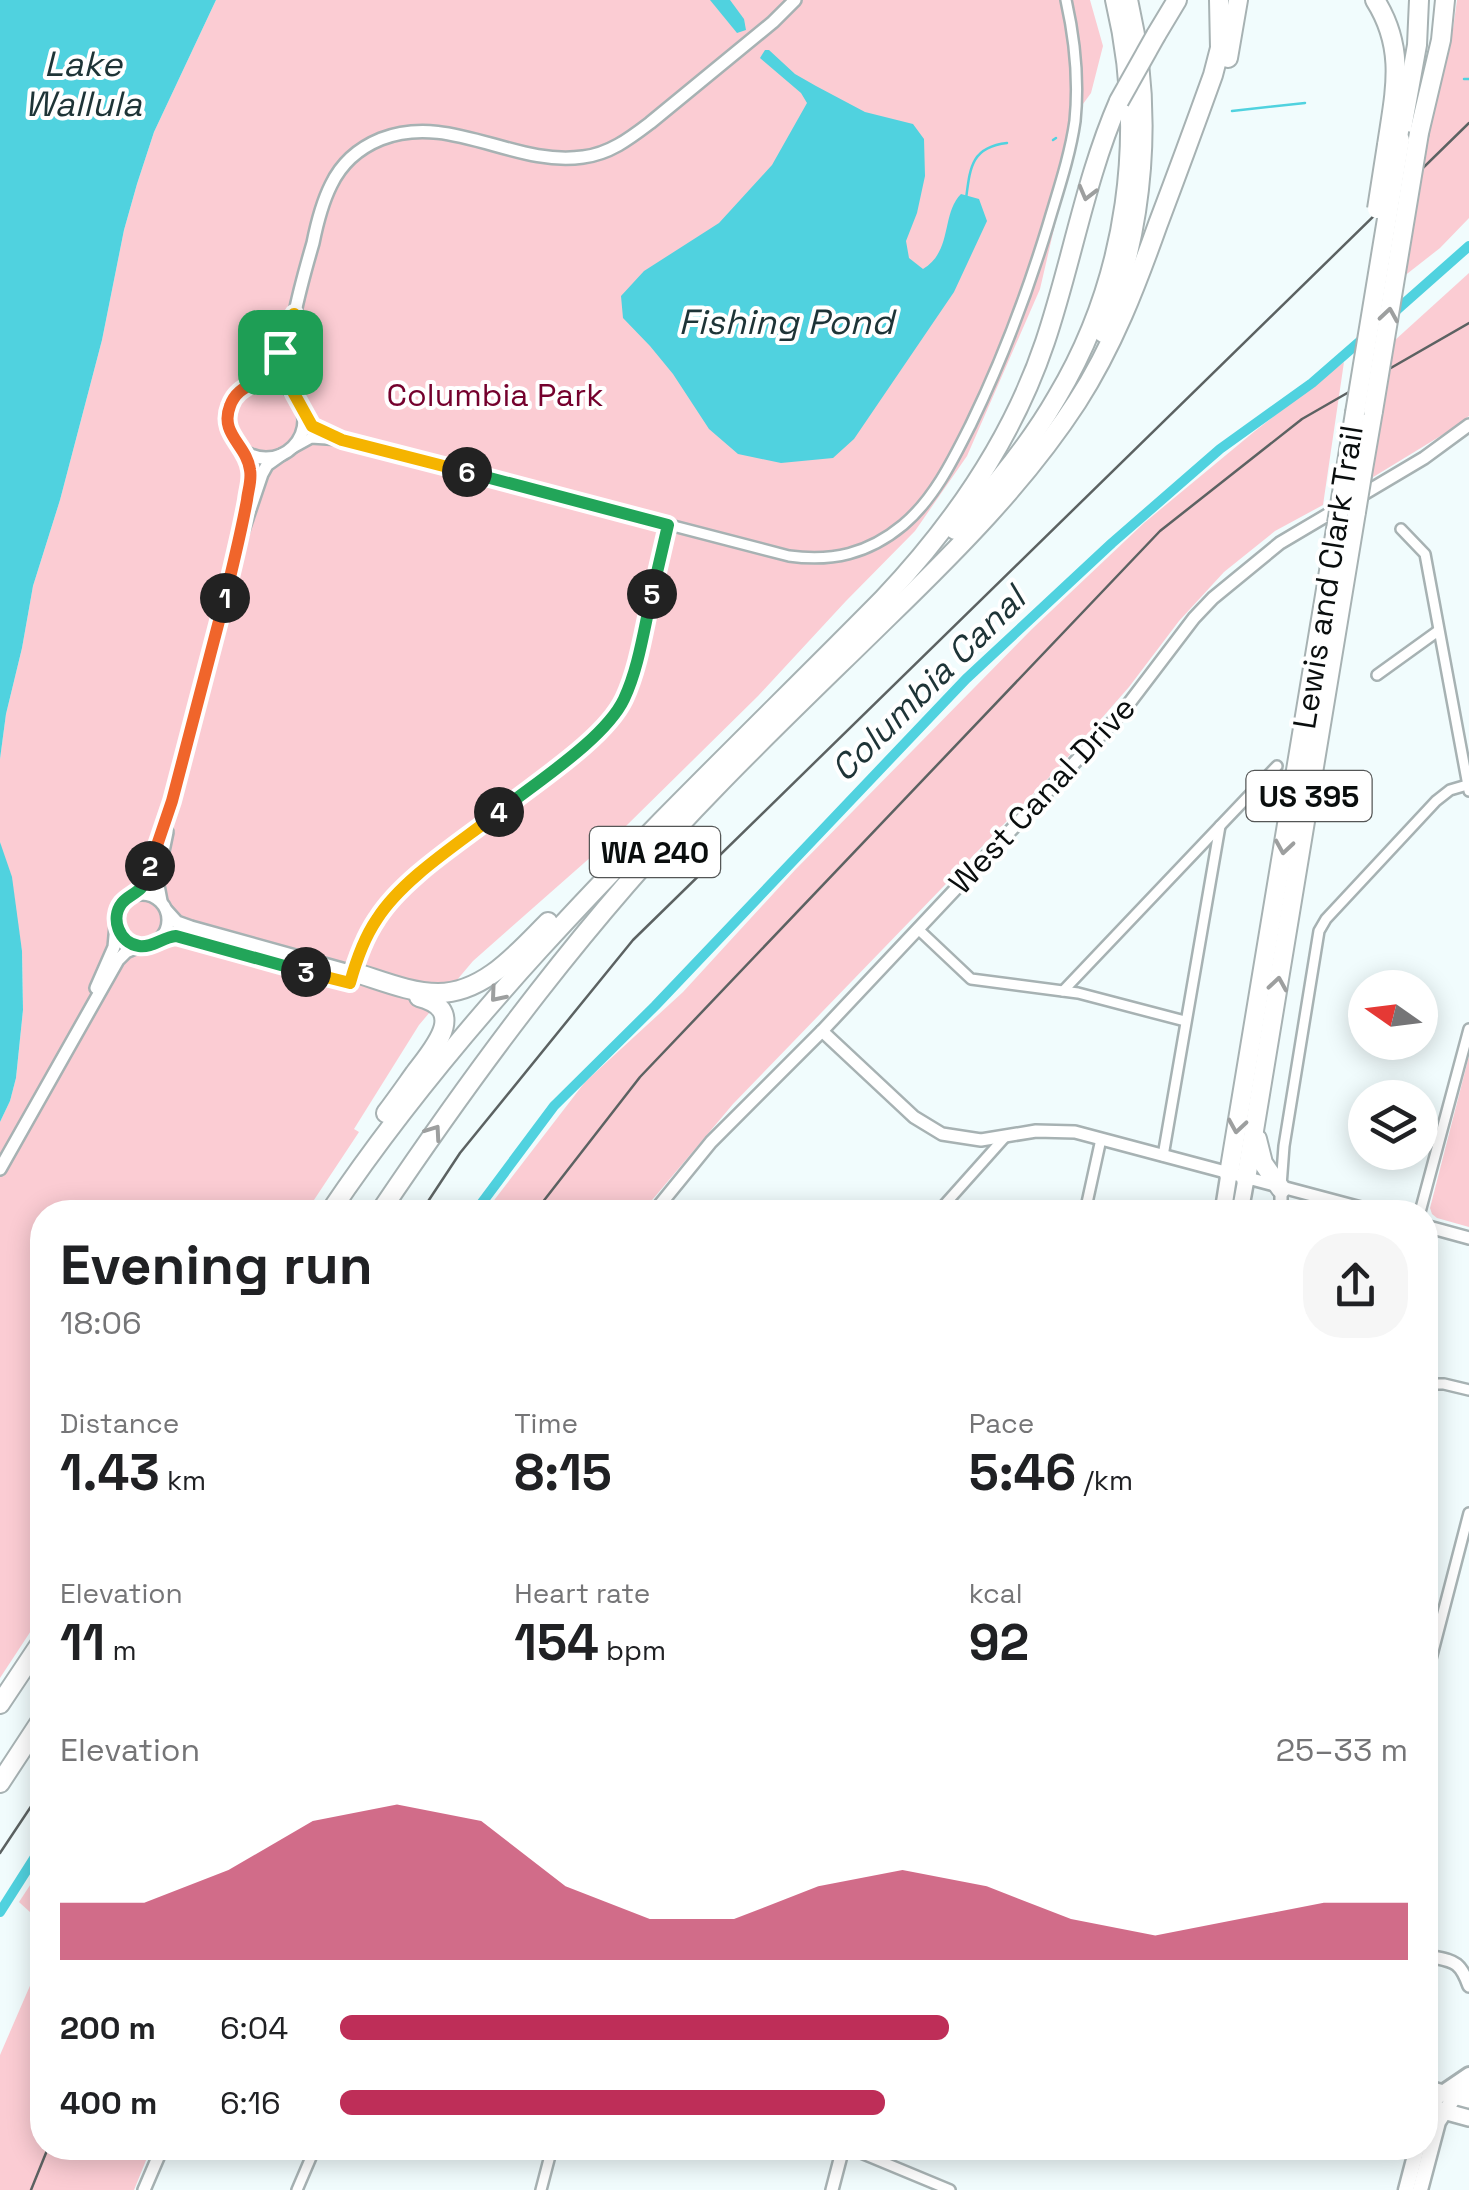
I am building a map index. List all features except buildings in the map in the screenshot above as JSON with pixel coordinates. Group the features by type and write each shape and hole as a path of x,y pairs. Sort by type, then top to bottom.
{"highway":[{"path":"883,600 956,530 1024,448 1067,381 1098,313 1120,236 1130,156 1128,88 1115,0"},
{"path":"976,529 1070,400 1104,332 1121,284 1135,218 1143,145 1141,76 1128,0"},
{"name":"WA 240","path":"338,1200 371,1151 492,1001 657,825 883,600 966,498 1019,406 1044,344 1097,160 1119,101 1177,0"},
{"name":"WA 240","path":"388,1200 506,1032 637,873 720,783 976,529 1050,439 1091,379 1125,310 1219,57 1219,0"},
{"path":"1170,192 1222,78 1238,0"},
{"path":"1375,0 1388,24 1396,56 1402,139"},
{"name":"Lewis and Clark Trail","path":"1239,1200 1238,1176 1337,523 1354,472 1364,412 1417,45 1419,0"},
{"name":"Lewis and Clark Trail","path":"1402,139 1432,46 1433,0"},
{"path":"1364,412 1358,335 1402,139 1441,40 1445,0"},
{"name":"Lewis and Clark Trail","path":"1228,1200 1255,1123 1356,512 1354,472"},
{"path":"351,978 448,992 490,976 657,825"},
{"path":"326,1200 444,1028 442,1012 432,1001 351,978"},
{"path":"1255,1123 1260,1159 1282,1188"},
{"path":"0,1704 30,1659"},
{"path":"0,1783 30,1737"},
{"path":"1438,2112 1469,2118"}],"main road":[{"path":"1452,2093 1469,2074"},
{"path":"1406,2190 1414,2160"},
{"path":"1420,2190 1428,2160"}],"street":[{"path":"241,536 250,472 229,432 228,412 237,394 267,376 275,366 294,314 329,188 350,159 370,144 417,130 559,158 594,155 614,148 632,138 795,0"},
{"path":"294,314 285,374 312,426 342,440 789,556 830,558 850,554 886,537 927,498 952,461 999,364 1054,206 1073,131 1077,94 1075,54 1066,0"},
{"path":"254,383 274,382 292,392"},
{"path":"240,448 262,458 286,452 299,439 302,409"},
{"name":"West Canal Drive","path":"664,1200 711,1142 1124,710 1194,618 1234,578 1280,543 1424,458 1469,426"},
{"path":"84,1020 114,947 119,908 147,878 172,801 241,536 262,474 270,462 311,438 342,440"},
{"path":"351,978 374,922 398,893 596,736 617,711 633,674 668,525"},
{"path":"1282,1200 1284,1142 1319,931 1421,816 1450,790 1468,788 1425,554 1401,529"},
{"path":"1377,675 1438,632"},
{"path":"1063,990 1277,766"},
{"path":"158,941 168,928 157,880 172,801"},
{"path":"1163,1156 1220,826"},
{"path":"130,896 146,894 178,922 191,928 351,978"},
{"path":"116,924 127,941 140,946"},
{"path":"918,929 970,978 1063,990 1185,1021"},
{"path":"0,1169 126,952 176,936 351,978"},
{"path":"1423,1200 1469,1029"},
{"path":"822,1030 894,1100 932,1130 961,1139 981,1140 1025,1132 1074,1132 1329,1200"},
{"path":"949,1200 1006,1137"},
{"path":"1088,1200 1101,1140"},
{"path":"1438,1230 1469,1238"},
{"path":"1438,1384 1469,1390"},
{"path":"1438,1632 1469,1513"},
{"path":"1438,1958 1464,1963 1469,1986"},
{"path":"144,2190 157,2160"},
{"path":"297,2190 310,2160"},
{"path":"541,2190 549,2160"},
{"path":"832,2190 842,2160"},
{"path":"876,2160 950,2190"}],"green space":[{"name":"Columbia Park","path":"216,0 1090,0 1103,46 1091,93 1083,104 1040,289 967,456 915,531 758,696 626,826 473,961 419,1025 354,1129 359,1132 314,1200 30,1200 30,1632 0,1678 0,1122 16,1078 23,1010 22,951 0,842 0,759 33,586 60,500 102,340 124,230 154,132"},
{"path":"1457,0 1469,0 1469,218 1440,248 1403,277 1427,134"},
{"path":"1469,273 1469,416 1370,479 1394,341"},
{"path":"1344,362 1323,505 1275,531 1224,572 1060,766 733,1104 652,1200 494,1200 585,1082 683,992 795,870 1032,629 1144,523"},
{"path":"1469,1056 1469,1227 1438,1218 1438,1200 1432,1200"},
{"path":"30,1885 30,1912 19,1902"},
{"path":"30,1986 30,2160 146,2160 134,2190 0,2190 0,2055"}],"water":[{"name":"Lake Wallula","path":"0,0 216,0 154,132 137,184 102,340 33,586 0,759"},
{"path":"710,0 730,0 744,19 746,30 737,33"},
{"name":"Fishing Pond","path":"765,50 795,74 865,112 913,124 924,139 925,176 906,241 909,258 923,269 939,252 961,194 979,199 987,221 954,292 854,439 833,458 781,463 738,454 709,429 673,374 623,318 621,296 644,271 719,223 772,165 807,103 801,93 760,58"},
{"path":"0,842 12,877 22,951 23,1010 16,1078 0,1122"}],"waterway":[{"path":"1464,79 1469,79"},
{"path":"1232,111 1305,103"},
{"path":"966,199 971,169 979,154 1007,143"},
{"name":"Columbia Canal","path":"1391,315 1469,246"},
{"name":"Columbia Canal","path":"484,1200 554,1106 655,1006 966,679 1220,449 1312,383 1366,336"},
{"name":"Columbia Canal","path":"0,1912 30,1865"}],"railway":[{"path":"429,1200 460,1153 633,940 1469,123"},
{"path":"544,1200 640,1077 1160,531 1302,419 1469,323"},
{"path":"0,1853 30,1808"},
{"path":"31,2190 43,2160"}],"route":[{"path":"294,314 286,379 312,426 322,432 668,525 633,674 617,711 596,736 398,893 368,934 350,983 176,936 140,946 127,941 116,924 119,908 146,880 172,801 241,536 250,466 229,432 230,406 237,394 267,376 280,352 294,314"}]}
